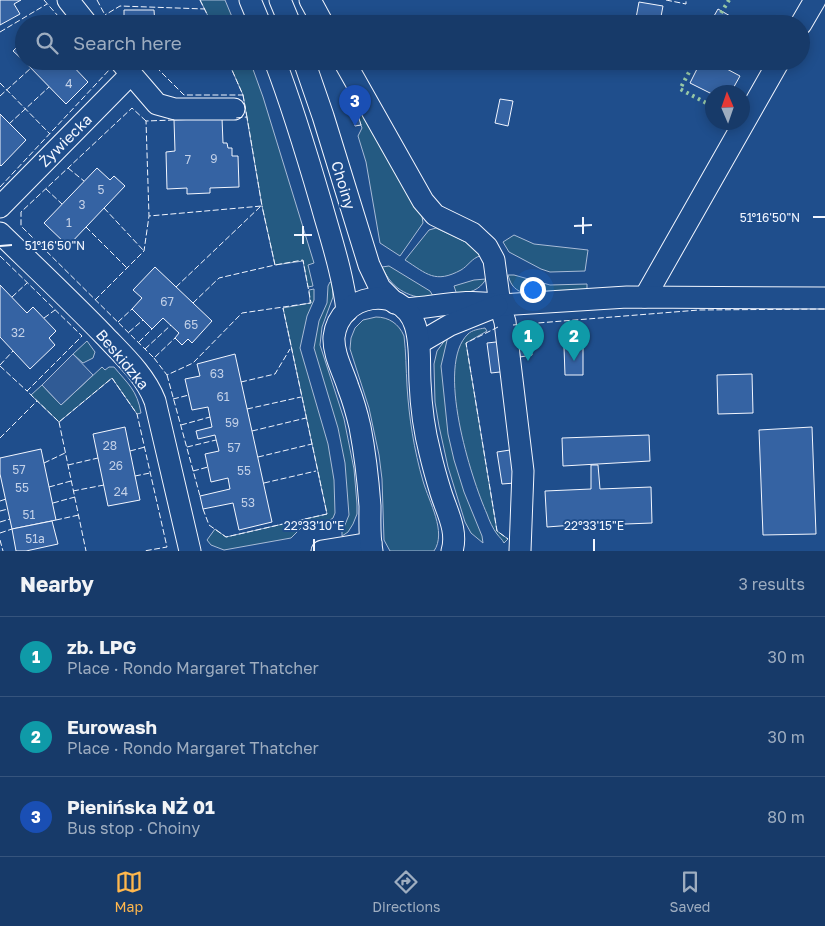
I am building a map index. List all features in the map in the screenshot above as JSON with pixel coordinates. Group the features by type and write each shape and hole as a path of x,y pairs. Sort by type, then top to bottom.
{"street":[{"path":"68,0 80,15"},
{"path":"250,0 256,15"},
{"path":"280,0 286,15"},
{"path":"310,0 318,15"},
{"path":"806,15 815,0"},
{"name":"Żywiecka","path":"0,207 123,70"},
{"name":"Żywiecka","path":"127,70 158,104 175,109 234,109"},
{"name":"Choiny","path":"278,70 304,146 335,250 347,311"},
{"name":"Choiny","path":"307,70 324,116 369,265 380,288 400,306 415,325 419,343 426,438 453,529 455,550"},
{"path":"349,70 422,201 435,215 472,233 487,247 494,260 500,305 505,322 523,471 520,551"},
{"path":"645,297 775,70"},
{"name":"Beskidzka","path":"0,233 74,304 124,357 150,388 155,402 190,551"},
{"path":"322,551 371,547 369,488 363,446 353,401 339,364 334,343 337,326 355,303 369,299 383,299 400,306 467,301 500,305 645,297 825,298"},
{"path":"419,343 450,325 500,305"}],"shaded area":[{"path":"200,0 225,0 231,15 208,15"},
{"path":"232,70 253,70 314,263 308,265 313,286 308,287 303,261 275,265 262,206 243,95"},
{"path":"351,92 422,216 423,223 400,256 380,243 366,162 358,136 362,128 356,110 352,111 346,101 347,94"},
{"path":"436,228 474,246 480,256 461,270 438,277 426,273 405,260 429,230"},
{"path":"514,235 534,244 588,250 585,271 550,272 541,269 509,252 503,242"},
{"path":"389,266 430,291 435,299 418,297 403,292 391,282 382,267"},
{"path":"508,275 550,285 587,284 587,292 542,294 519,291 515,288"},
{"path":"486,279 477,289 457,295 454,286 474,280"},
{"path":"330,282 332,282 333,297 322,327 320,345 344,419 354,469 357,504 357,514 353,524 348,532 342,536 349,515 345,463 338,428 314,348 319,321 327,303"},
{"path":"314,289 314,300 307,316 300,348 328,444 334,480 335,513 333,518 327,522 304,525 291,538 224,550 211,545 207,540 215,529 226,537 327,514 283,308 310,303 309,290"},
{"path":"376,317 385,318 393,322 404,336 412,434 423,481 438,526 438,543 434,551 390,551 384,540 382,479 379,455 369,408 350,349 351,338 355,328 363,320"},
{"path":"485,328 487,331 466,343 497,531 508,539 504,543 490,522 480,497 465,449 455,395 455,370 459,349 468,334"},
{"path":"448,336 441,366 448,434 464,492 482,536 483,543 471,533 465,522 448,467 439,426 435,402 434,364 437,351"},
{"path":"87,341 95,352 93,358 83,363 73,354"},
{"path":"73,354 93,375 61,405 42,385"},
{"path":"102,367 105,370 109,367 114,367 124,378 137,398 141,413 137,414 112,378 59,422 31,395 42,385 61,405"}],"building":[{"path":"0,0 21,0 14,4 20,14 15,15 0,25"},
{"path":"639,2 663,6 661,15 637,15"},
{"path":"718,9 728,15 715,15"},
{"path":"124,10 154,10 154,15 124,15"},
{"path":"33,70 77,70 88,82 66,104"},
{"path":"696,70 729,70 740,76 735,85 705,85 705,90 690,83"},
{"path":"500,99 513,101 508,126 495,123"},
{"path":"357,112 361,125 355,126 352,114"},
{"path":"0,114 26,140 1,166 0,165"},
{"path":"222,118 223,143 227,143 228,148 232,148 232,156 238,156 239,187 210,188 210,193 187,194 187,188 167,189 166,152 175,151 174,120"},
{"path":"97,168 110,180 114,176 125,186 68,246 44,223"},
{"path":"155,267 212,321 192,343 188,339 182,345 175,338 179,333 163,318 152,329 132,309 142,298 133,290"},
{"path":"0,285 27,313 33,307 56,331 49,338 55,345 30,369 0,337"},
{"path":"505,341 509,371 491,373 487,343"},
{"path":"531,346 532,355 520,357 519,347"},
{"path":"564,347 583,347 583,375 565,375"},
{"path":"235,354 272,522 239,530 233,503 203,509 200,496 230,489 228,478 211,482 205,454 219,451 215,435 198,439 196,431 212,427 208,407 192,410 185,379 200,376 197,364"},
{"path":"752,374 753,413 718,414 717,375"},
{"path":"125,427 140,500 108,506 93,434"},
{"path":"812,427 816,534 763,535 759,430"},
{"path":"649,435 650,461 563,466 562,438"},
{"path":"41,449 56,520 12,529 0,474 0,458"},
{"path":"510,450 515,483 502,484 497,452"},
{"path":"591,465 598,465 600,489 651,487 652,523 599,525 599,523 547,527 545,491 591,489"},
{"path":"52,521 58,544 26,551 16,551 12,529"}],"hedge":[{"path":"721,13 729,0"},
{"path":"690,70 680,89 705,102"}],"fence":[{"path":"44,0 57,15"},
{"path":"97,0 105,15"},
{"path":"200,0 208,15"},
{"path":"666,0 686,4 686,0"},
{"path":"29,15 47,4"},
{"path":"105,15 120,6 205,9"},
{"path":"0,32 15,23"},
{"path":"0,96 29,70"},
{"path":"0,187 109,70"},
{"path":"159,70 184,95 243,95 232,70"},
{"path":"0,83 50,134"},
{"path":"9,124 49,87"},
{"path":"243,95 247,117"},
{"path":"146,121 132,108 21,212 21,226 154,358 175,338"},
{"path":"174,120 146,121 149,216 262,206 247,117 235,118"},
{"path":"68,168 84,181"},
{"path":"46,189 62,204"},
{"path":"176,287 261,206"},
{"path":"193,303 219,278 275,265 262,206"},
{"path":"104,208 144,251"},
{"path":"95,300 144,251 149,216"},
{"path":"86,227 127,268"},
{"path":"0,256 82,336 27,391 59,422 112,378 137,414 167,547 144,551"},
{"path":"154,358 167,375 193,363 242,313 311,303 303,260 275,265"},
{"path":"12,297 27,283"},
{"path":"203,509 209,525 226,537 327,514 283,308"},
{"path":"118,322 132,309"},
{"path":"513,325 699,310 825,309"},
{"path":"44,318 55,310"},
{"path":"129,332 143,320"},
{"path":"145,349 171,325"},
{"path":"498,327 466,343 497,531 508,539"},
{"path":"139,342 152,329"},
{"path":"241,382 275,374 290,349"},
{"path":"0,365 13,351"},
{"path":"0,366 27,391"},
{"path":"167,375 200,496"},
{"path":"173,399 189,395"},
{"path":"247,409 301,397"},
{"path":"0,438 37,401"},
{"path":"181,425 210,417"},
{"path":"252,431 306,418"},
{"path":"59,422 86,551"},
{"path":"187,447 216,440"},
{"path":"258,457 312,444"},
{"path":"130,451 145,447"},
{"path":"44,463 65,453"},
{"path":"68,465 98,458"},
{"path":"193,471 208,467"},
{"path":"264,483 316,471"},
{"path":"135,476 150,473"},
{"path":"49,487 71,481"},
{"path":"73,491 104,485"},
{"path":"53,503 75,497"},
{"path":"0,501 6,499"},
{"path":"0,511 8,509"},
{"path":"56,520 79,515"},
{"path":"0,522 10,519"},
{"path":"0,533 12,529"},
{"path":"0,540 3,551"}],"place":[{"name":"Pienińska NŻ 01","path":"355,126"},
{"name":"zb. LPG","path":"528,361"},
{"name":"Eurowash","path":"574,361"}]}
